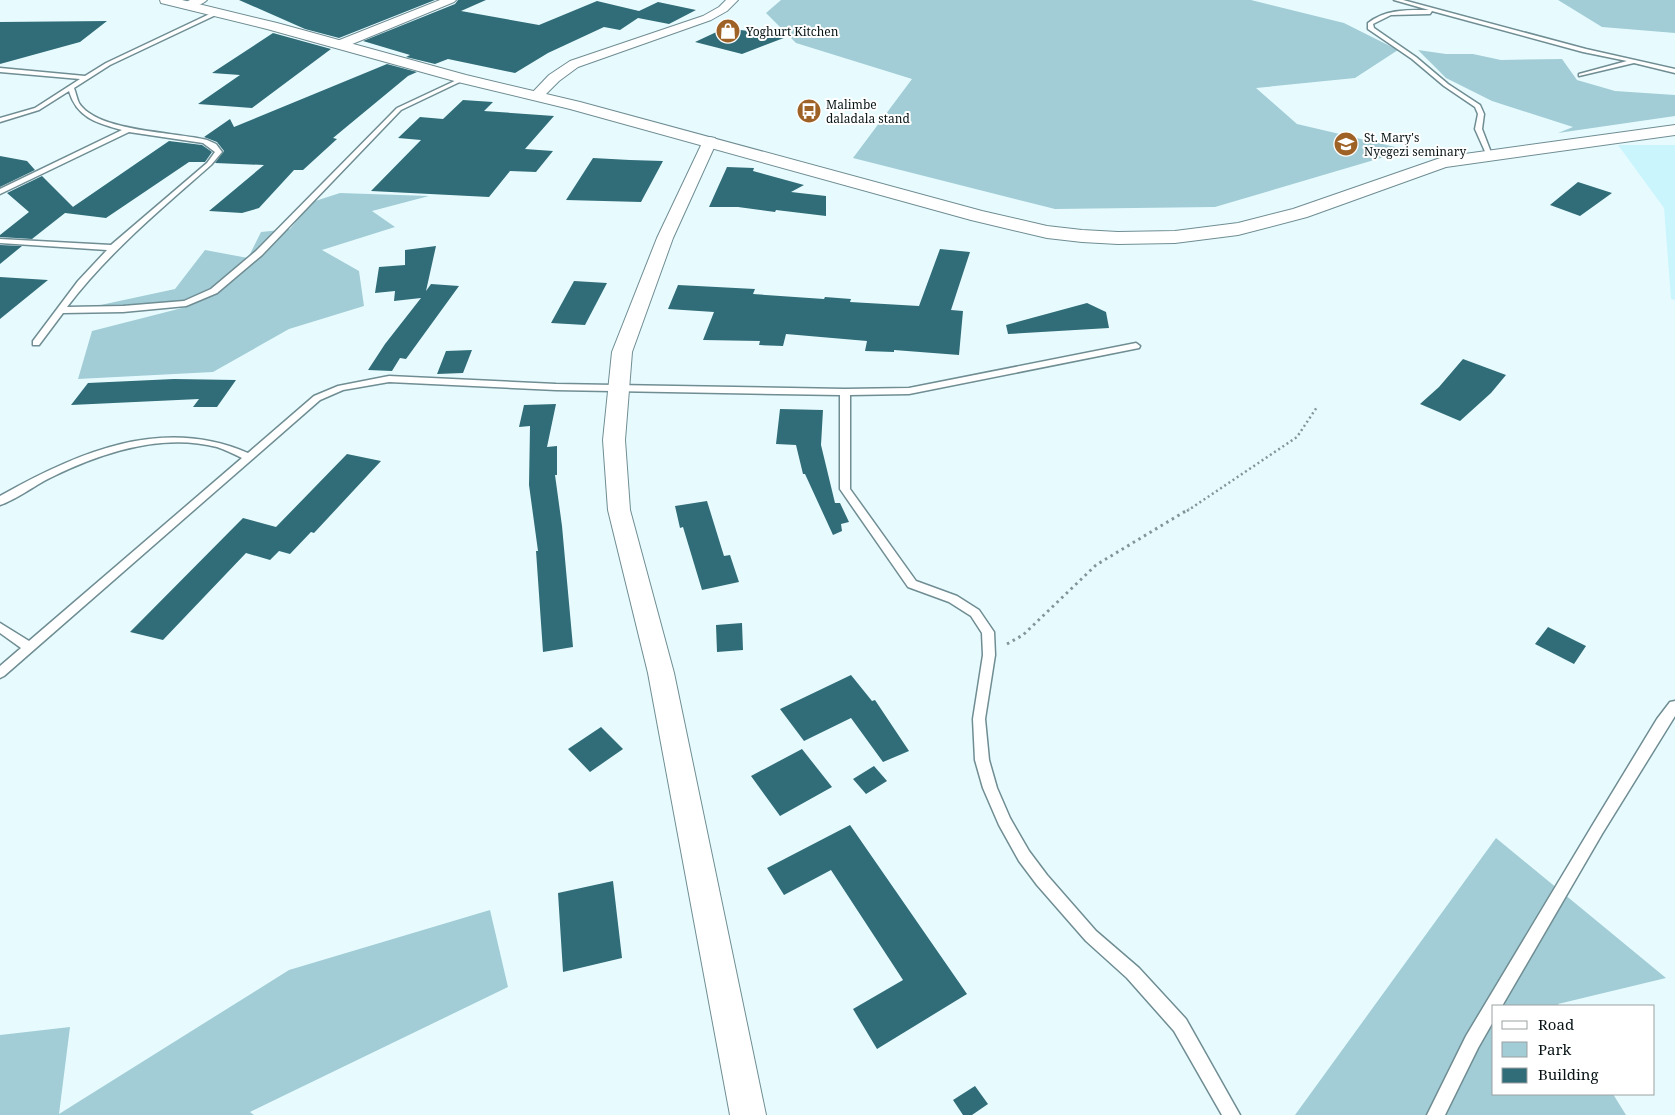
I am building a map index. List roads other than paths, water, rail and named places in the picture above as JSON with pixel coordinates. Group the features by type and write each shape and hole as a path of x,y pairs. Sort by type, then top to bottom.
{"main road":[{"path":"166,0 194,3 218,12 464,79 710,142 978,216 1047,232 1118,238 1176,238 1238,229 1300,213 1444,162 1675,130"}],"street":[{"path":"341,44 450,0"},
{"path":"536,96 554,78 574,64 707,18 723,9 732,0"},
{"path":"710,142 665,238 635,312 622,352 614,440 618,510 661,673 748,1115"}],"lane":[{"path":"1397,0 1451,13 1585,51 1635,60 1675,70"},
{"path":"0,120 37,109 85,78 137,50 218,12"},
{"path":"1451,13 1392,13 1375,19 1370,24 1371,29 1414,58 1446,85 1478,106 1481,114 1478,119 1479,132 1489,155"},
{"path":"1581,75 1635,60"},
{"path":"0,70 85,78"},
{"path":"63,310 122,309 186,303 214,291 259,253 400,109 464,79"},
{"path":"36,343 63,310 81,283 113,248 208,164 219,152 215,146 205,141 127,130 108,124 88,114 77,105 71,96 71,88"},
{"path":"0,192 127,130"},
{"path":"0,241 113,248"},
{"path":"0,673 317,398 340,388 389,379 556,387 845,392 909,391 1136,346"},
{"path":"845,392 845,489 912,584 953,600 975,613 988,632 989,655 979,727 982,760 990,788 1004,821 1024,856 1042,880 1091,936 1133,973 1180,1025 1231,1115"},
{"path":"0,501 39,478 77,461 117,448 151,441 186,440 219,444 249,457"},
{"path":"0,627 29,647"},
{"path":"1494,1005 1597,830 1662,723 1675,706"},
{"path":"1436,1115 1477,1033 1492,1008"}],"place":[{"name":"Yoghurt Kitchen","path":"728,31"},
{"name":"Malimbe daladala stand","path":"809,111"},
{"name":"St. Mary's Nyegezi seminary","path":"1346,144"}]}
